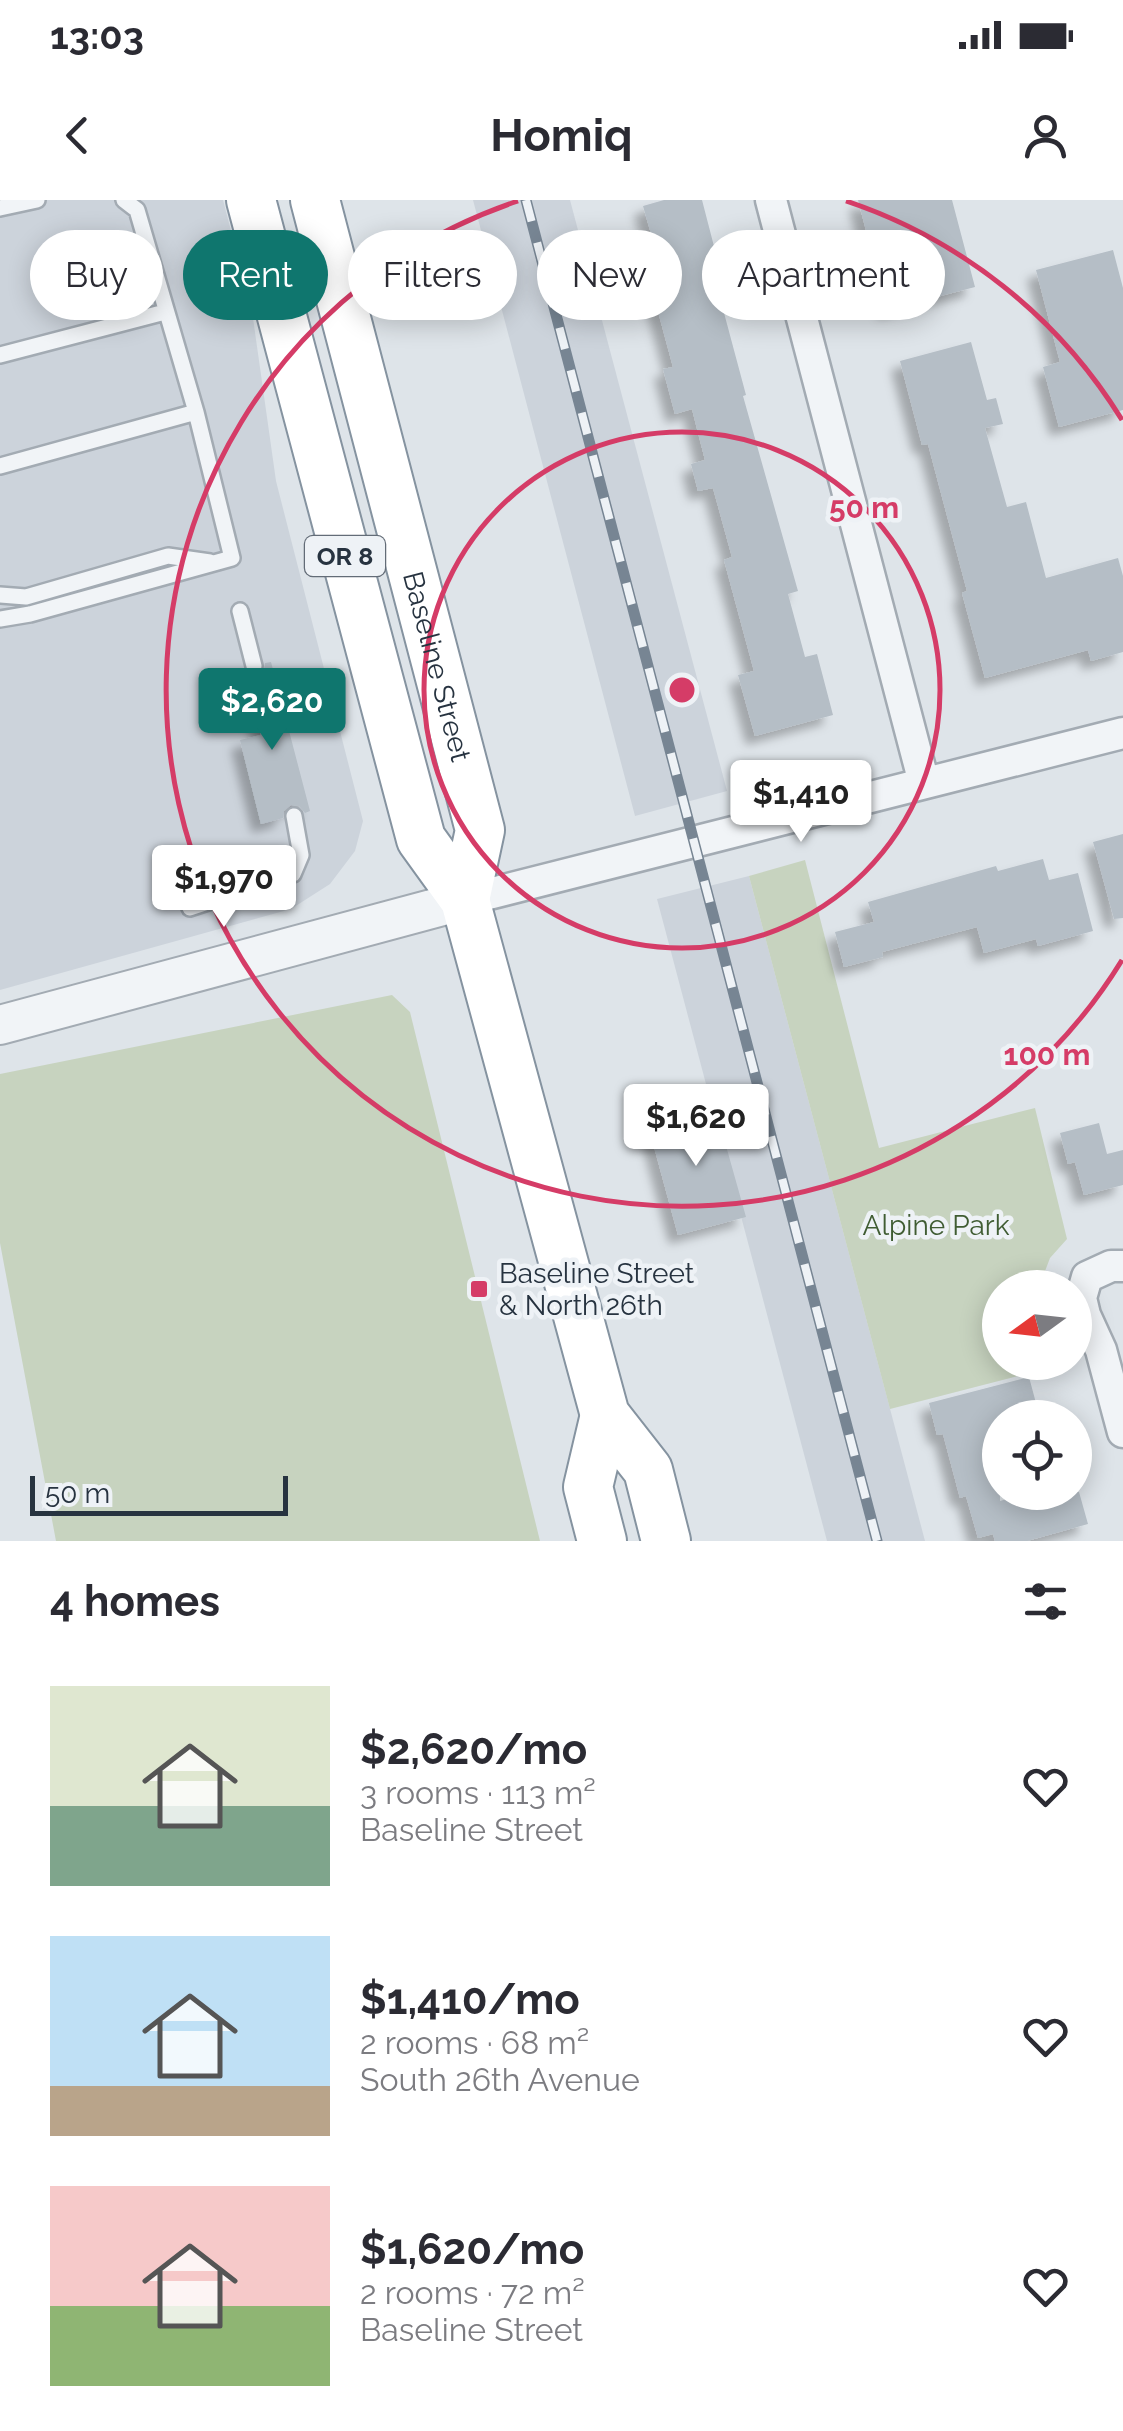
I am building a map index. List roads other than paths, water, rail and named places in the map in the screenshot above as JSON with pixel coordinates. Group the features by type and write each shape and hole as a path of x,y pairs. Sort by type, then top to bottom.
{"highway":[{"name":"Baseline Street","path":"251,200 421,839 465,900 604,1415 648,1470 666,1541"},
{"name":"Baseline Street","path":"315,200 480,830 465,900"},
{"name":"Baseline Street","path":"602,1541 588,1487 604,1415"}],"street":[{"path":"771,200 924,783"},
{"path":"0,1024 465,900 1123,733"},
{"path":"1123,1266 1111,1266 1086,1277 1082,1298 1123,1432"}],"lane":[{"path":"0,208 37,200"},
{"path":"0,618 30,614 232,558 196,412 137,210 124,200"},
{"path":"0,355 165,312"},
{"path":"0,466 196,412"},
{"path":"0,595 26,597 168,556 215,562"},
{"path":"240,611 254,666"},
{"path":"190,908 293,874 301,855 294,816"}],"railway":[{"path":"526,200 877,1541"}],"place":[{"name":"Baseline Street & North 26th","path":"479,1289"}],"park label":[{"name":"Alpine Park","path":"936,1225"}]}
